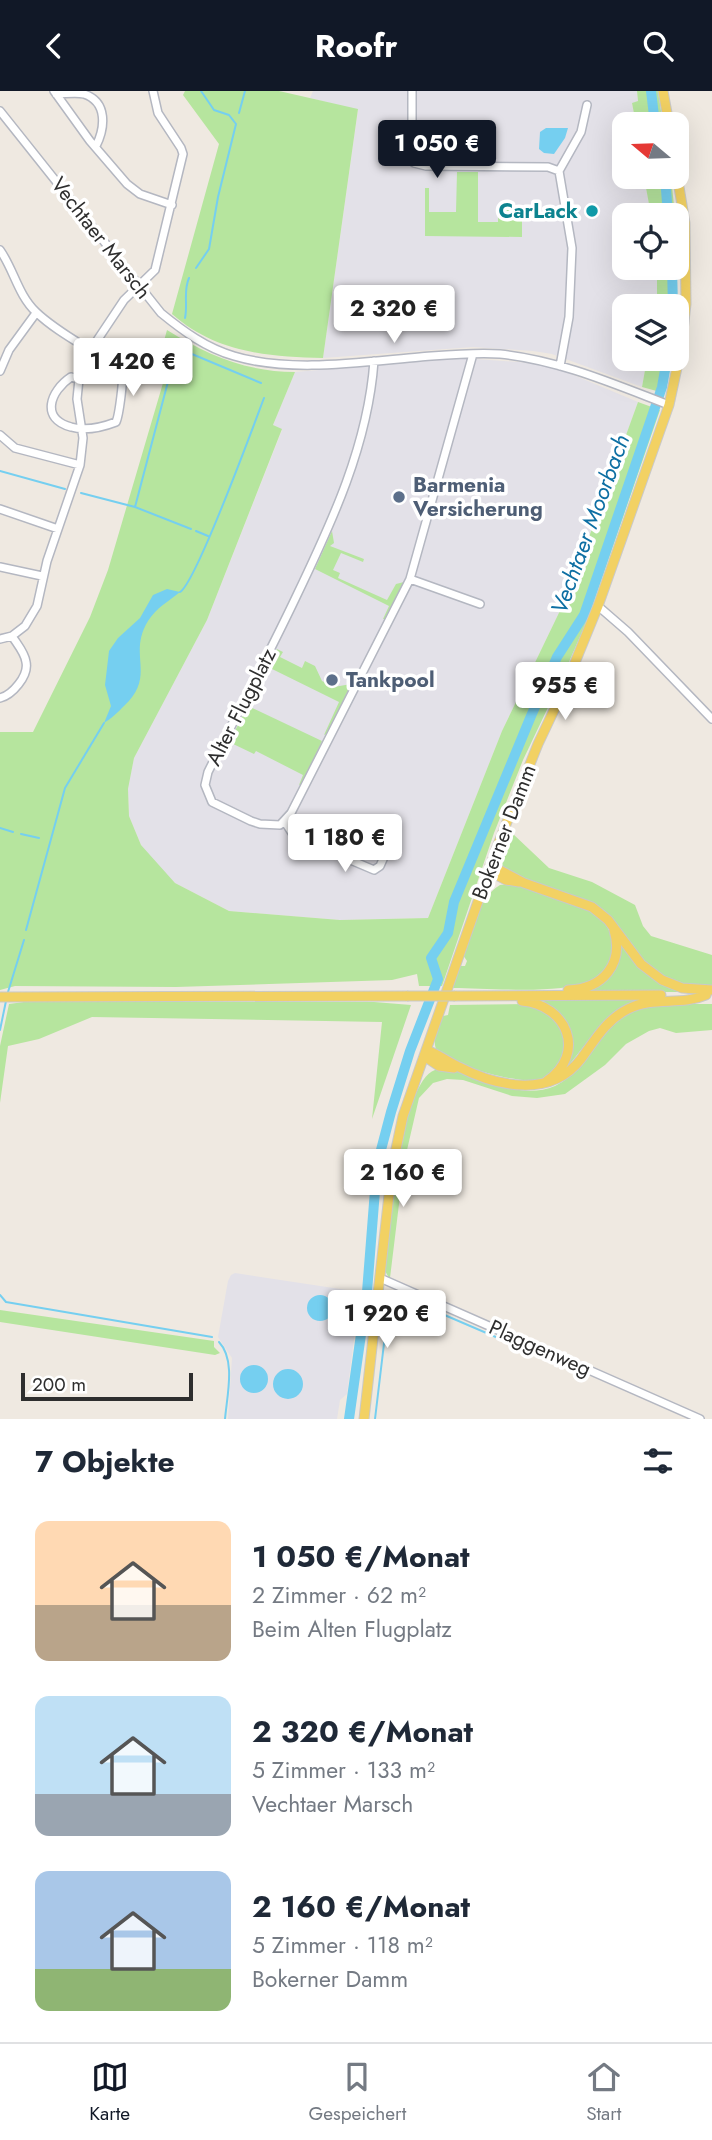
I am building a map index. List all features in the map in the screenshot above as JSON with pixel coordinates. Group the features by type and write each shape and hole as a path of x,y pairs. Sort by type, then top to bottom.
{"main road":[{"path":"663,91 667,112"},
{"name":"Bokerner Damm","path":"364,1419 394,1158 403,1116 489,868 517,795 598,606 681,349 686,304 684,223 679,189"},
{"path":"489,868 506,880 524,883"},
{"path":"489,868 592,907 612,925 651,974 682,988 710,994"},
{"path":"482,888 506,880"},
{"path":"522,996 536,991 587,988 601,981 611,970 616,958 617,945 612,925"},
{"path":"0,997 710,994"},
{"path":"425,1053 461,1069 516,1086 543,1084 567,1073 581,1059 601,1030 629,1008 654,1001 694,1000 710,994"},
{"path":"484,996 498,1000 536,1002 556,1014 563,1023 568,1046 566,1056 561,1069 543,1084"},
{"path":"425,1053 439,1066"},
{"path":"417,1075 439,1066 461,1069"}],"street":[{"path":"0,639 12,636 25,626 37,606 42,576 80,465 82,428 77,399 79,379 90,351 124,300 155,270 183,154 158,113 153,91"},
{"path":"412,91 414,163 426,166 548,167 559,171"},
{"path":"55,92 127,184 139,194 172,205"},
{"path":"55,92 82,93 100,107 104,124 96,146"},
{"path":"560,366 569,317 572,248 559,171 581,132 587,105"},
{"name":"Vechtaer Marsch","path":"0,112 161,313 185,332 213,348 261,362 304,364 498,354 560,366 665,403"},
{"path":"0,250 20,291 36,313 122,372 124,378 119,393 119,415 116,422 82,428 58,422 53,417 51,402 65,381 71,377 79,379"},
{"path":"0,371 9,350 36,313"},
{"path":"394,834 380,866 374,870 294,837 285,822 410,579 473,354"},
{"name":"Alter Flugplatz","path":"285,822 280,825 260,824 237,815 212,801 205,785 208,772 282,625 339,500 368,412 374,361"},
{"path":"0,435 15,448 80,465"},
{"path":"0,509 58,529"},
{"path":"0,567 42,576"},
{"path":"410,579 480,604"},
{"path":"598,606 628,632 712,719"},
{"path":"0,698 13,692 26,671 26,659 12,636"},
{"name":"Plaggenweg","path":"380,1278 700,1419"}],"shaded area":[{"path":"313,91 637,91 638,101 632,104 634,112 612,112 612,189 646,189 649,203 612,203 612,280 657,280 658,294 612,294 612,371 645,371 642,387 552,354 533,351 473,347 323,358 358,110 310,98"},
{"path":"462,358 532,363 564,371 638,402 569,592 502,731 428,918 340,920 229,911 175,883 150,858 141,845 129,816 128,789 134,758 207,620 282,430 273,425 295,372"},
{"path":"235,1273 360,1292 347,1394 340,1400 337,1419 228,1419 232,1358 218,1337 228,1281"}],"green space":[{"path":"185,91 279,91 358,109 323,358 243,350 206,337 172,314 219,144 183,95"},
{"path":"637,91 658,91 661,112 634,112 632,103 638,101"},
{"path":"457,172 478,172 478,222 498,222 498,215 506,215 506,208 522,205 522,237 425,236 425,188 429,188 429,212 456,212"},
{"path":"646,189 672,189 674,203 649,203"},
{"path":"657,280 677,280 677,294 657,294"},
{"path":"167,330 228,360 260,369 295,372 273,425 282,429 207,620 134,758 128,789 129,816 141,845 175,883 229,911 340,920 428,918 502,731 569,592 638,402 660,410 589,616 523,760 494,833 442,986 419,986 417,974 392,980 176,987 15,986 0,990 0,732 33,732 90,617 108,570 163,383 162,348"},
{"path":"645,371 669,371 664,393 642,387"},
{"path":"332,531 334,543 330,546 364,559 363,562 341,553 333,570 340,573 338,578 387,600 396,584 404,582 386,619 383,619 389,606 315,569"},
{"path":"277,649 283,652 280,657 302,668 305,661 315,666 322,681 334,687 351,684 328,733 324,735 339,702 268,667"},
{"path":"248,706 322,741 302,784 299,785 303,775 256,751 254,754 229,742"},
{"path":"506,833 512,833 549,868 592,882 635,905 643,926 651,936 712,955 712,988 672,980 651,967 605,911 596,905 524,878 501,866 498,862 499,853 506,848 502,843"},
{"path":"500,885 524,887 555,896 596,915 607,926 612,939 611,958 604,972 591,981 561,988 453,988 460,966 465,966 467,961 463,955 480,907"},
{"path":"619,941 642,970 663,985 679,992 590,992 617,966"},
{"path":"540,999 637,1001 624,1007 604,1023 561,1074 570,1029 557,1010"},
{"path":"374,1002 411,1005 372,1119 382,1022 92,1017 39,1039 8,1046 0,1103 0,1046 9,1004"},
{"path":"530,1004 553,1017 563,1036 562,1057 550,1074 540,1079 519,1080 488,1073 457,1063 436,1048 438,1029 443,1016 448,1015 450,1005"},
{"path":"650,1004 712,1004 712,1030 676,1033 660,1028 649,1031 626,1044 605,1065 565,1094 537,1098 512,1096 463,1080 447,1079 433,1083 419,1098 404,1163 389,1278 384,1269 398,1161 413,1101 423,1081 435,1070 444,1069 513,1089 534,1091 555,1086 576,1070 601,1035 612,1025"},
{"path":"0,1310 214,1341 214,1347 220,1353 215,1355 0,1322"}],"water":[{"path":"546,128 568,128 554,154 544,153 539,149 540,132"},
{"path":"167,589 180,592 155,612 142,633 141,674 134,695 104,723 111,706 105,685 109,651 118,638 140,618 153,595"},
{"path":"320,1295 329,1299 333,1308 329,1317 320,1321 311,1317 307,1308 311,1299"},
{"path":"254,1365 264,1369 268,1379 264,1389 254,1393 244,1389 240,1379 244,1369"},
{"path":"288,1369 294,1370 302,1378 302,1390 294,1398 288,1399 282,1398 274,1390 273,1384 274,1378 282,1370"}],"waterway":[{"path":"196,268 209,249 218,197 236,124 229,115 214,110 201,91"},
{"path":"239,113 245,91"},
{"name":"Vechtaer Moorbach","path":"651,91 654,112"},
{"name":"Vechtaer Moorbach","path":"666,189 667,203"},
{"path":"185,318 189,278"},
{"name":"Vechtaer Moorbach","path":"672,280 673,294"},
{"path":"180,349 261,383"},
{"path":"135,507 175,355"},
{"name":"Vechtaer Moorbach","path":"349,1419 367,1292 377,1165 410,1051 438,979 431,958 448,933 454,902 557,657 584,615 662,387 665,371"},
{"path":"180,592 188,582 211,534 264,398"},
{"path":"0,471 65,489"},
{"path":"81,493 135,507 191,529"},
{"path":"196,531 208,536"},
{"path":"26,930 65,788 104,723"},
{"path":"0,828 13,832"},
{"path":"21,834 39,838"},
{"path":"8,992 24,940"},
{"path":"0,1030 6,1001"},
{"path":"0,1295 6,1302 212,1337"},
{"path":"375,1419 388,1310 400,1298 519,1347"},
{"path":"219,1342 224,1349 229,1368 225,1419"}],"place":[{"name":"CarLack","path":"592,211"},
{"name":"Barmenia Versicherung","path":"399,497"},
{"name":"Tankpool","path":"332,680"}]}
